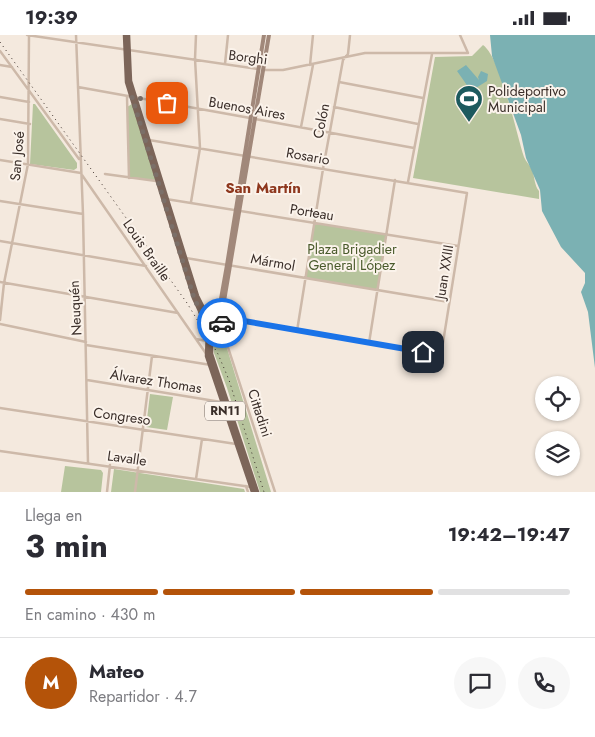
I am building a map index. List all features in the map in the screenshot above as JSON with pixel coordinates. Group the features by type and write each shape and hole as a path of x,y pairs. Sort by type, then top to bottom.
{"main road":[{"path":"127,35 134,106 165,199"},
{"path":"254,119 264,35"},
{"path":"208,328 216,319 229,265 254,119 265,70 269,35"},
{"path":"132,97 184,259 198,296 207,316 216,319 222,327"},
{"path":"184,259 194,298 208,328 212,333 217,334"},
{"name":"RN11","path":"222,327 211,342 211,354 239,444 250,489"},
{"name":"RN11","path":"208,328 207,356 221,402 257,492"}],"street":[{"name":"Borghi","path":"28,35 265,70 311,65 365,53 468,53 460,35"},
{"name":"San José","path":"0,320 4,283 28,164 30,124 28,35"},
{"name":"Neuquén","path":"76,35 83,214 82,255 88,380 88,463"},
{"path":"191,202 200,148 195,59 196,35"},
{"path":"225,64 228,35"},
{"path":"301,128 311,65 313,35"},
{"name":"Colón","path":"297,331 329,133 344,58 348,54 350,35"},
{"path":"0,51 80,160"},
{"path":"408,182 432,53"},
{"path":"0,65 13,67"},
{"path":"339,82 423,98"},
{"name":"Buenos Aires","path":"78,87 414,148"},
{"path":"0,97 29,102"},
{"path":"129,178 127,107 132,97"},
{"path":"127,107 132,104 134,106"},
{"path":"334,107 418,124"},
{"path":"0,119 30,124"},
{"name":"Rosario","path":"147,141 200,148 467,193"},
{"path":"0,160 81,173"},
{"name":"Louis Braille","path":"81,173 207,356"},
{"path":"105,174 158,181"},
{"path":"216,319 369,343 395,180"},
{"name":"Juan XXIII","path":"369,343 441,355 467,193"},
{"name":"Porteau","path":"165,199 458,246"},
{"path":"0,201 83,214"},
{"path":"0,241 146,267"},
{"name":"Mármol","path":"184,259 449,303"},
{"path":"0,282 179,313"},
{"path":"0,324 86,343 211,366"},
{"name":"Cittadini","path":"222,327 275,492"},
{"path":"217,334 226,340"},
{"path":"195,338 201,342 207,341"},
{"path":"135,492 152,356"},
{"path":"200,364 207,356"},
{"name":"Álvarez Thomas","path":"88,380 221,402"},
{"name":"Congreso","path":"0,408 239,444"},
{"path":"196,479 202,439"},
{"name":"Lavalle","path":"0,451 137,469 250,489"},
{"path":"107,492 110,465"}],"green space":[{"name":"Polideportivo Municipal","path":"483,45 490,53 502,80 524,157 532,170 539,191 539,199 413,178 435,57 472,56"},
{"path":"33,104 35,104 77,163 77,168 74,170 30,164"},
{"path":"132,104 158,181 129,178 127,107"},
{"name":"Plaza Brigadier General López","path":"314,223 387,234 377,290 305,278"},
{"path":"219,337 223,339 226,345 271,492 260,492 214,353 213,342"},
{"path":"150,394 173,397 167,430 146,427"},
{"path":"65,466 101,470 103,473 101,492 61,492"},
{"path":"114,469 244,489 245,492 111,492"}],"water":[{"path":"490,35 595,35 595,368 588,312 581,292 585,283 585,273 561,247 542,211 540,190 526,158 521,135 492,56"},
{"path":"466,65 479,80 478,77 481,71 488,74 487,81 471,91 457,71"}],"railway":[{"path":"0,42 187,303 218,354 229,380 264,492"}],"way so far":[{"path":"167,103 132,97 194,298 208,327 212,321 219,322 222,326 222,323"}],"place":[{"name":"Polideportivo Municipal","path":"469,123"}],"district":[{"name":"San Martín","path":"263,188"}],"route":[{"path":"222,323 221,317 423,352"}]}
